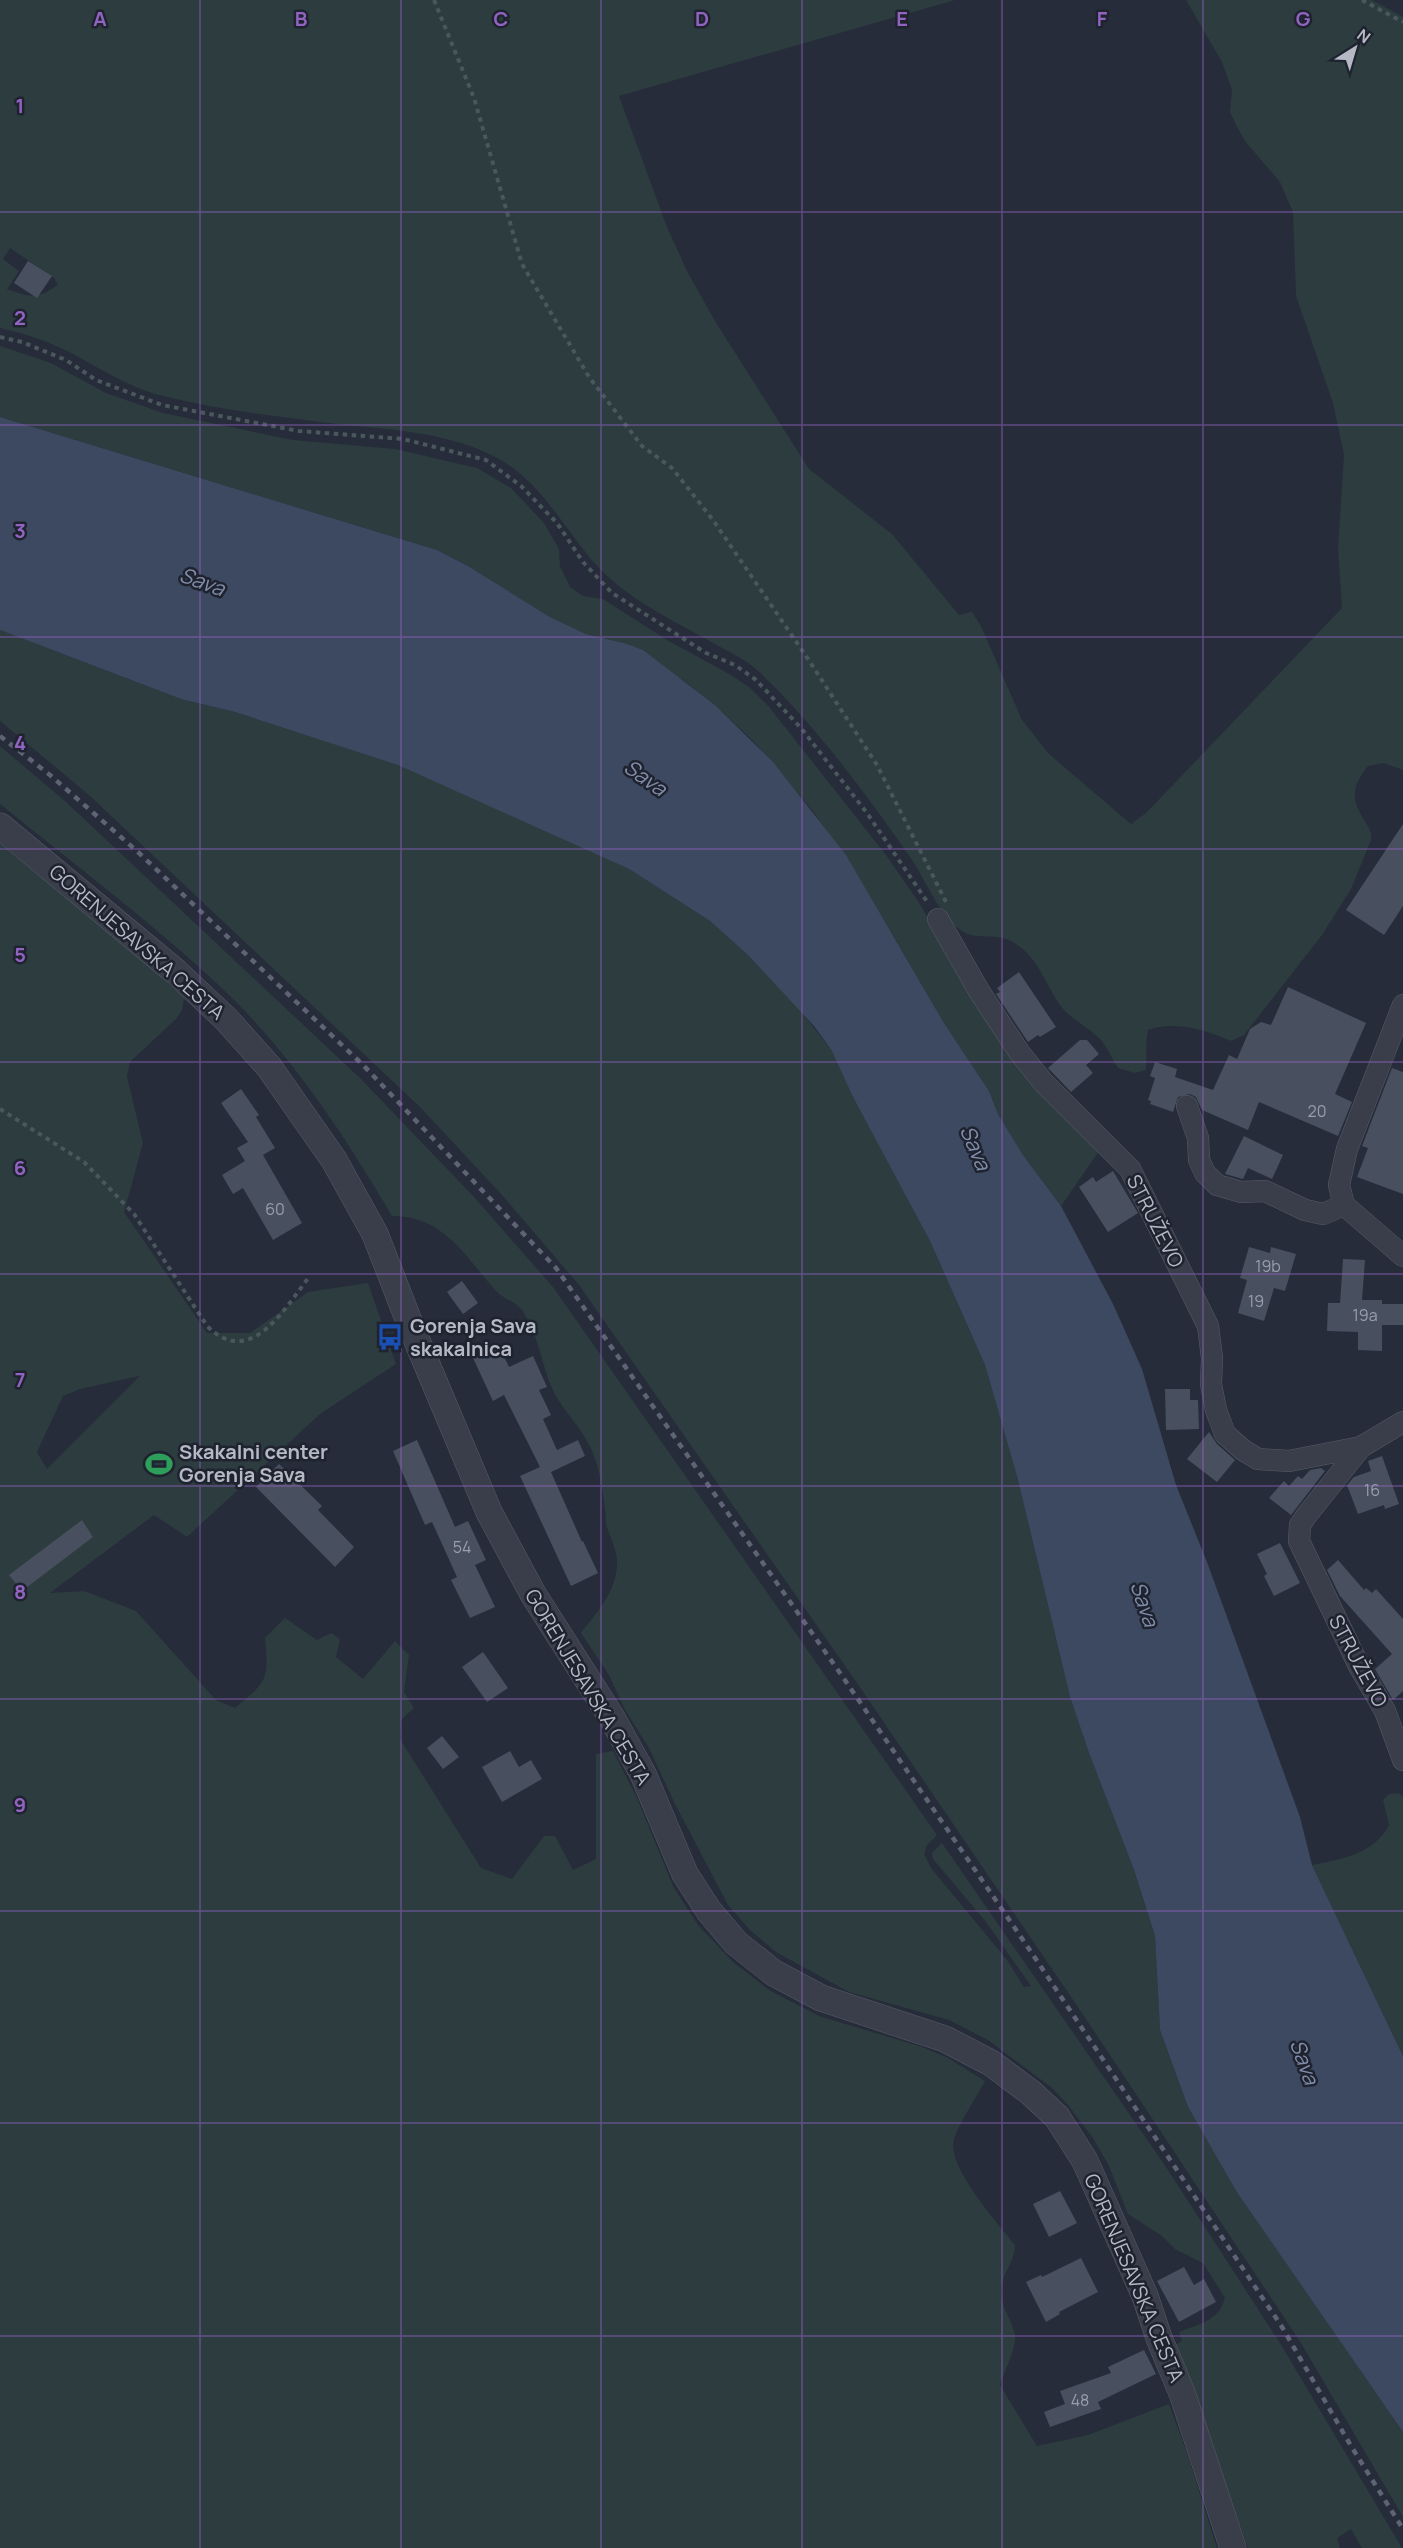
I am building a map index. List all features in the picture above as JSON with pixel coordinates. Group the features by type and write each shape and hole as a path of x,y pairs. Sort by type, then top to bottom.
{"street":[{"name":"GORENJESAVSKA CESTA","path":"0,826 176,972 226,1019 269,1067 334,1160 375,1234 412,1329 489,1512 533,1594 612,1718 638,1765 685,1875 709,1911 736,1943 774,1972 821,1998 945,2039 991,2063 1030,2092 1057,2117 1085,2161 1145,2296 1159,2338 1182,2393 1233,2548"},
{"name":"STRUŽEVO","path":"944,913 979,991 1019,1052 1043,1082 1130,1169 1209,1326 1212,1358 1211,1384 1216,1410 1225,1434 1243,1450 1258,1459 1289,1461 1361,1447 1403,1422"},
{"path":"1403,1005 1347,1149 1339,1185 1344,1205 1403,1256"},
{"path":"1187,1106 1198,1138 1199,1160 1205,1173 1217,1185 1241,1192 1265,1191 1305,1210 1323,1214 1344,1205"},
{"name":"STRUŽEVO","path":"1361,1447 1300,1525 1299,1541 1359,1666 1385,1711 1403,1758"}],"path":[{"path":"434,0 474,98 522,264 589,377 642,446 672,468 713,520 877,765 944,913"},
{"path":"1362,0 1403,22"},
{"path":"0,337 22,342 55,356 96,380 162,405 299,432 403,439 486,460 521,486 557,523 584,562 612,593 697,648 735,665 756,680 801,728 944,913"},
{"path":"0,1109 84,1162 134,1214 207,1326 219,1338 241,1343 261,1334 284,1311 309,1277"}],"shaded area":[{"path":"0,0 955,0 619,96 667,227 687,271 715,321 809,469 892,534 959,615 972,612 981,626 1022,720 1049,754 1131,824 1146,813 1342,608 1338,549 1344,455 1333,403 1296,296 1293,212 1280,182 1245,141 1236,125 1230,112 1232,90 1222,62 1186,0 1372,0 1403,17 1403,770 1384,763 1368,766 1359,779 1355,791 1356,804 1370,831 1371,840 1351,889 1322,935 1244,1035 1231,1041 1212,1033 1190,1028 1158,1027 1148,1030 1146,1070 1135,1073 1118,1068 1099,1038 1070,1016 1059,1004 1025,951 1007,939 965,933 947,917 910,857 857,784 778,690 747,662 659,613 632,596 607,576 580,546 543,497 514,469 497,458 461,443 423,434 254,413 163,396 133,386 47,342 0,328","holes":["10,248 54,278 58,285 39,295 22,294 7,289 19,271 3,259"]},
{"path":"0,346 51,363 106,393 163,413 293,440 395,449 477,468 511,488 544,523 559,549 560,566 570,587 583,596 603,599 667,640 749,687 770,708 886,855 920,904 949,955 1099,1151 1061,1206 1023,1155 998,1114 989,1091 944,1023 886,923 813,811 753,741 715,705 683,680 624,643 586,634 550,617 468,566 437,550 0,417"},
{"path":"0,630 181,699 235,712 398,764 629,869 710,921 749,956 793,1001 832,1051 930,1241 985,1365 1018,1480 1070,1697 1134,1870 1155,1936 1160,2030 1188,2107 1236,2191 1403,2432 1403,2517 1301,2343 1084,2016 857,1683 579,1285 502,1195 421,1108 89,795 0,721"},
{"path":"0,746 65,801 361,1079 475,1198 553,1287 937,1835 927,1845 924,1854 931,1868 1007,1960 1024,1987 1031,1986 986,1922 933,1859 932,1853 942,1843 1166,2167 1280,2343 1402,2548 1362,2548 1351,2529 1337,2538 1340,2548 1248,2548 1175,2345 1182,2341 1179,2332 1213,2317 1225,2298 1203,2263 1175,2249 1162,2236 1128,2214 1109,2166 1093,2138 1052,2088 988,2040 949,2020 849,1992 776,1952 750,1930 728,1905 675,1804 650,1750 624,1708 609,1675 581,1633 609,1594 616,1576 616,1556 606,1525 601,1484 592,1450 555,1394 532,1328 522,1310 497,1292 464,1253 440,1231 410,1218 392,1216 316,1097 249,1015 170,942 0,804"},
{"path":"0,844 116,937 184,998 182,1010 176,1019 130,1062 127,1077 143,1143 124,1212 207,1333 250,1333 308,1292 368,1283 396,1364 320,1414 187,1537 154,1515 50,1593 84,1591 136,1611 216,1700 235,1708 254,1692 264,1679 266,1672 265,1638 285,1618 317,1640 331,1633 340,1639 336,1657 363,1679 395,1641 409,1655 404,1692 414,1708 401,1720 400,1739 481,1868 512,1879 544,1836 555,1836 573,1870 596,1859 596,1754 613,1751 637,1798 674,1888 698,1925 733,1962 769,1990 819,2016 922,2047 948,2058 985,2081 957,2132 954,2139 954,2150 965,2179 1015,2245 1013,2257 1002,2284 1001,2296 1015,2340 1000,2385 1037,2446 1088,2435 1169,2404 1217,2548 0,2548","holes":["140,1376 47,1469 37,1452 63,1396 80,1389"]},
{"path":"1399,1793 1403,1797 1403,2056 1312,1865 1356,1854 1375,1842 1389,1825 1383,1800 1389,1794"}],"water":[{"name":"Sava","path":"0,417 437,550 468,566 550,617 586,634 643,650 715,705 773,762 846,855 944,1023 989,1091 998,1114 1023,1155 1061,1206 1113,1304 1142,1369 1176,1485 1207,1562 1300,1817 1312,1865 1403,2056 1403,2432 1236,2191 1188,2107 1160,2030 1155,1936 1134,1870 1070,1697 1018,1480 985,1365 930,1241 852,1095 832,1051 814,1026 749,956 710,921 629,869 398,765 235,712 181,699 0,630"}],"building":[{"path":"28,261 52,276 37,298 14,283"},
{"path":"1403,824 1403,906 1384,935 1346,910"},
{"path":"1019,972 1056,1027 1028,1042 996,994 1000,992 997,988"},
{"path":"1288,987 1366,1023 1335,1094 1352,1102 1338,1136 1259,1102 1248,1130 1202,1110 1196,1097 1190,1094 1178,1097 1173,1112 1150,1104 1151,1101 1148,1100 1155,1078 1150,1076 1155,1062 1177,1069 1175,1077 1213,1090 1229,1055 1237,1059 1250,1029 1261,1022 1271,1025"},
{"path":"1080,1040 1087,1040 1099,1054 1086,1065 1093,1073 1071,1092 1048,1068"},
{"path":"1392,1068 1403,1072 1403,1194 1357,1177 1368,1148 1362,1146"},
{"path":"241,1089 259,1115 256,1117 275,1148 263,1155 302,1223 273,1240 243,1188 233,1194 222,1175 245,1161 237,1148 248,1142 221,1103"},
{"path":"1244,1136 1283,1155 1272,1179 1248,1168 1243,1179 1225,1174"},
{"path":"1113,1171 1138,1213 1108,1232 1079,1187 1093,1177 1096,1182"},
{"path":"1249,1247 1270,1253 1271,1247 1296,1254 1285,1291 1274,1288 1264,1321 1238,1313 1247,1280 1240,1278"},
{"path":"1343,1259 1365,1260 1362,1300 1382,1300 1382,1304 1403,1304 1403,1325 1382,1325 1382,1351 1358,1350 1358,1332 1327,1331 1328,1303 1340,1303"},
{"path":"462,1281 478,1303 463,1314 447,1292"},
{"path":"499,1346 509,1367 533,1356 547,1387 539,1390 551,1415 543,1419 557,1450 578,1440 585,1456 551,1472 598,1573 571,1586 520,1476 540,1467 504,1395 493,1401 473,1358"},
{"path":"1165,1389 1190,1389 1190,1400 1198,1400 1199,1429 1166,1430"},
{"path":"1209,1432 1217,1444 1235,1460 1217,1482 1187,1459"},
{"path":"417,1440 455,1527 468,1521 486,1560 475,1565 495,1607 470,1618 451,1580 457,1577 432,1522 425,1525 393,1451"},
{"path":"1382,1456 1399,1504 1385,1509 1384,1505 1358,1514 1347,1485 1354,1477 1371,1471 1368,1461"},
{"path":"279,1464 322,1506 318,1510 354,1547 335,1567 256,1487"},
{"path":"1321,1468 1325,1471 1291,1515 1269,1498 1284,1481 1289,1486 1298,1476 1302,1479 1310,1470"},
{"path":"82,1520 93,1537 22,1591 9,1575"},
{"path":"1280,1543 1300,1583 1274,1596 1257,1554"},
{"path":"1338,1560 1364,1590 1366,1588 1372,1593 1376,1589 1403,1619 1403,1691 1393,1700 1375,1669 1392,1654 1340,1596 1327,1570"},
{"path":"483,1652 508,1688 487,1702 462,1667"},
{"path":"442,1736 459,1757 443,1769 427,1748"},
{"path":"510,1751 519,1767 531,1760 542,1779 502,1802 482,1767"},
{"path":"1060,2191 1077,2223 1049,2237 1033,2204"},
{"path":"1081,2258 1098,2292 1059,2312 1060,2314 1046,2322 1026,2282 1041,2275 1042,2277"},
{"path":"1184,2267 1194,2285 1204,2279 1216,2302 1179,2322 1157,2281"},
{"path":"1144,2350 1156,2374 1098,2402 1101,2409 1050,2427 1044,2412 1065,2404 1060,2391 1111,2373 1108,2367"}],"railway":[{"path":"0,736 50,775 138,852 363,1065 556,1268 840,1673 1023,1940 1282,2327 1351,2446 1403,2529"}],"place":[{"name":"Gorenja Sava skakalnica","path":"390,1337"},
{"name":"Skakalni center Gorenja Sava","path":"159,1464"}]}
